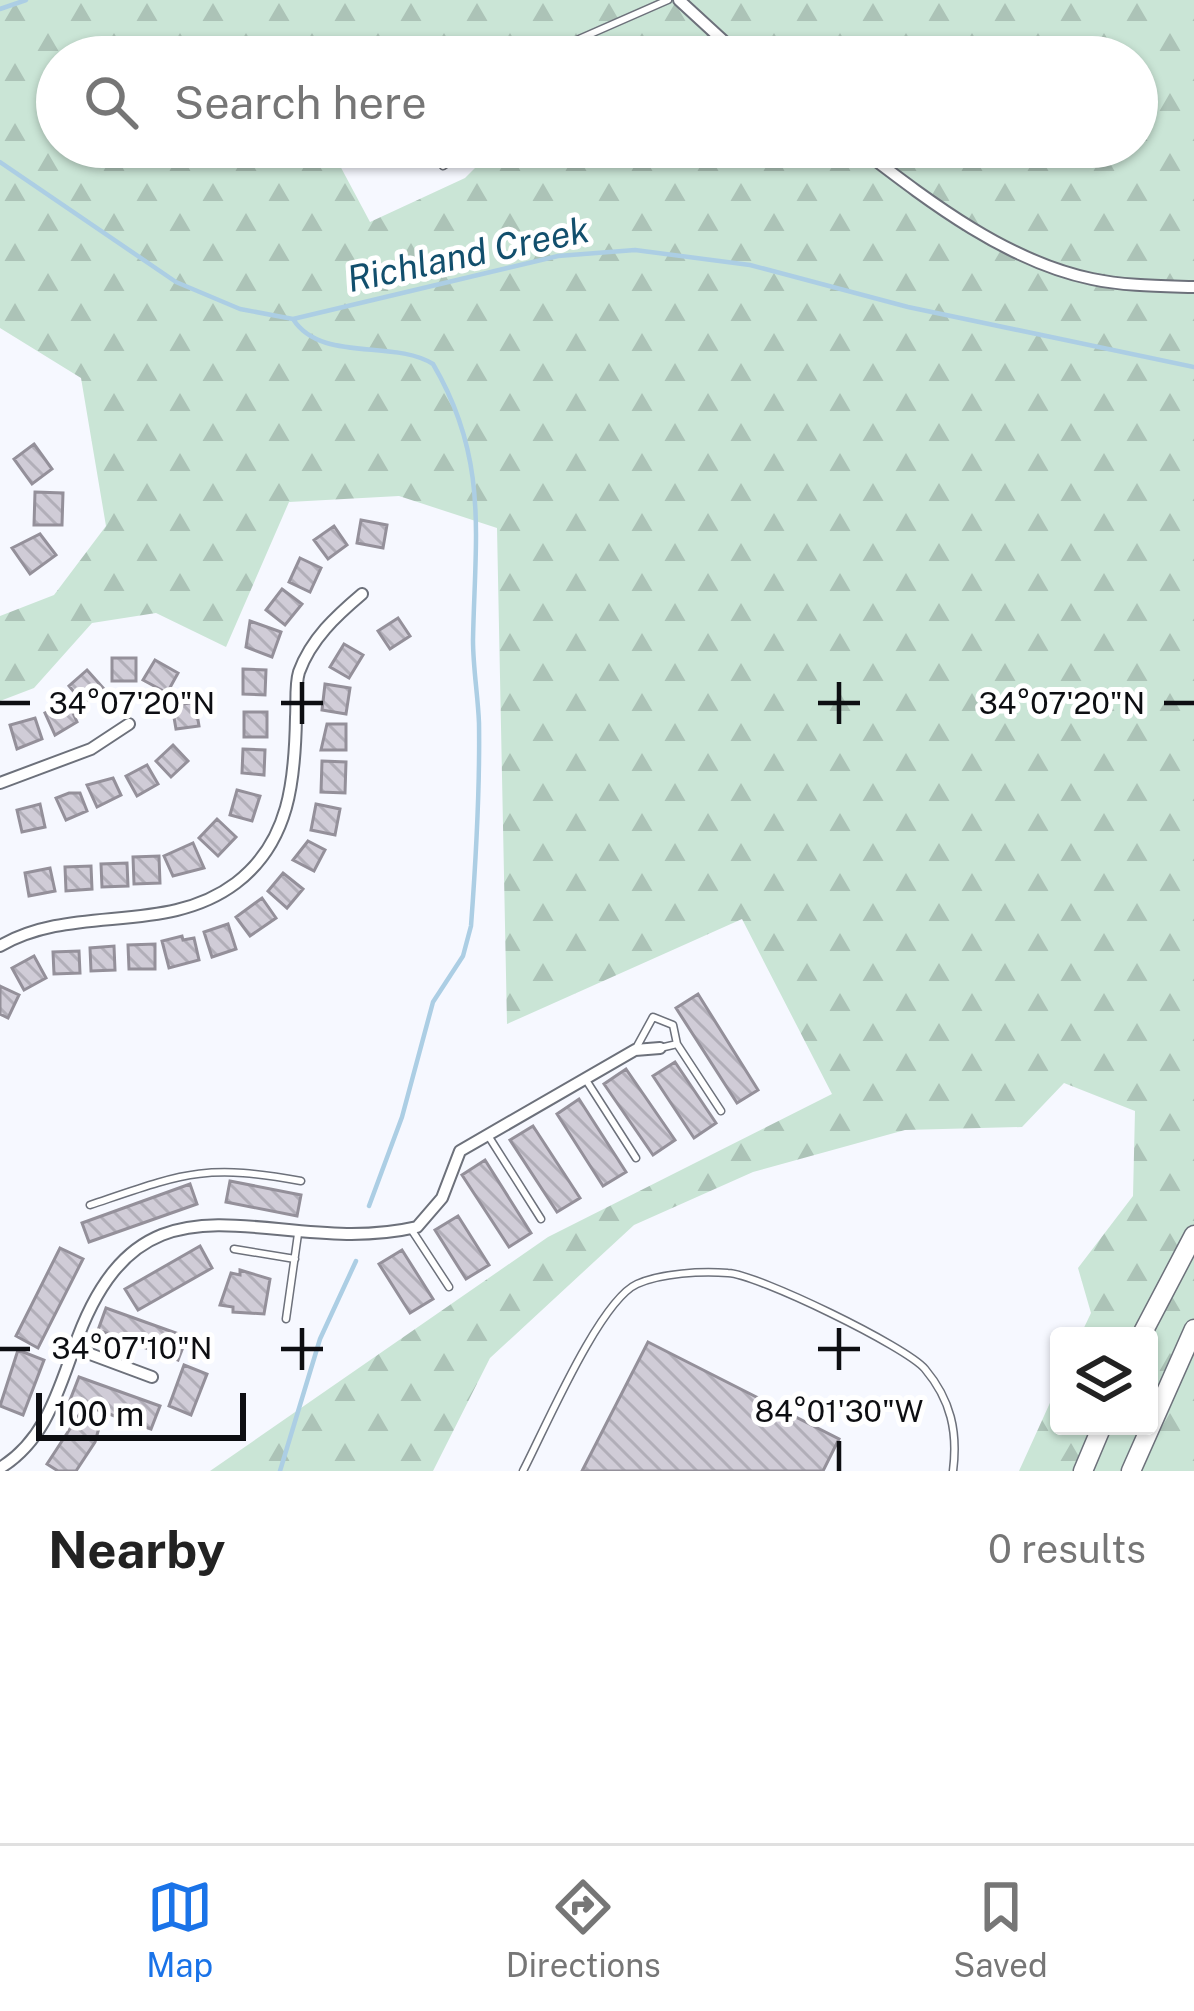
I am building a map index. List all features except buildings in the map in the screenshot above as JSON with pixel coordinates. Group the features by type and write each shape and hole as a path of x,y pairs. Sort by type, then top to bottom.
{"main road":[{"path":"1147,1327 1194,1235"},
{"path":"1131,1471 1194,1329"},
{"path":"1083,1471 1098,1435"}],"street":[{"path":"679,0 718,36"},
{"path":"886,168 932,203 1028,256 1090,279 1194,286"},
{"path":"0,946 27,930 193,909 238,881 282,826 294,783 298,675 318,636 362,594"},
{"path":"0,783 92,749 129,724"},
{"path":"0,1468 25,1451 46,1422 107,1276 128,1255 198,1222 298,1234 411,1229 430,1217 442,1198 460,1151 584,1076 635,1050 660,1048"},
{"path":"74,1348 152,1377"}],"lane":[{"path":"586,36 668,0"},
{"path":"635,1050 653,1017 673,1025 677,1043 721,1111"},
{"path":"660,1048 677,1043"},
{"path":"584,1076 636,1158"},
{"path":"487,1134 541,1219"},
{"path":"90,1205 190,1171 235,1169 301,1181"},
{"path":"411,1229 449,1287"},
{"path":"286,1319 298,1234"},
{"path":"234,1249 295,1259"},
{"path":"523,1471 601,1321 634,1285 733,1272 821,1309 922,1364 948,1403 957,1441 953,1471"}],"green space":[{"path":"0,0 1194,0 1194,1471 1019,1471 1050,1403 1050,1435 1158,1435 1158,1327 1084,1327 1091,1313 1078,1268 1133,1196 1135,1111 1064,1083 1022,1127 905,1130 753,1172 634,1225 490,1358 433,1471 210,1471 548,1237 832,1094 742,919 507,1024 497,528 399,496 289,502 226,647 156,613 92,623 34,688 0,701 0,616 54,595 106,526 81,378 0,328"}],"waterway":[{"path":"0,9 26,0"},
{"name":"Richland Creek","path":"0,162 176,282 240,309 293,319 558,256 635,250 750,265 908,307 1194,367"},
{"path":"293,319 321,341 398,353 433,364 463,433 475,499 473,640 479,748 471,926 463,956 433,1002 402,1117 369,1206"},
{"path":"280,1471 320,1339 356,1261"}]}
